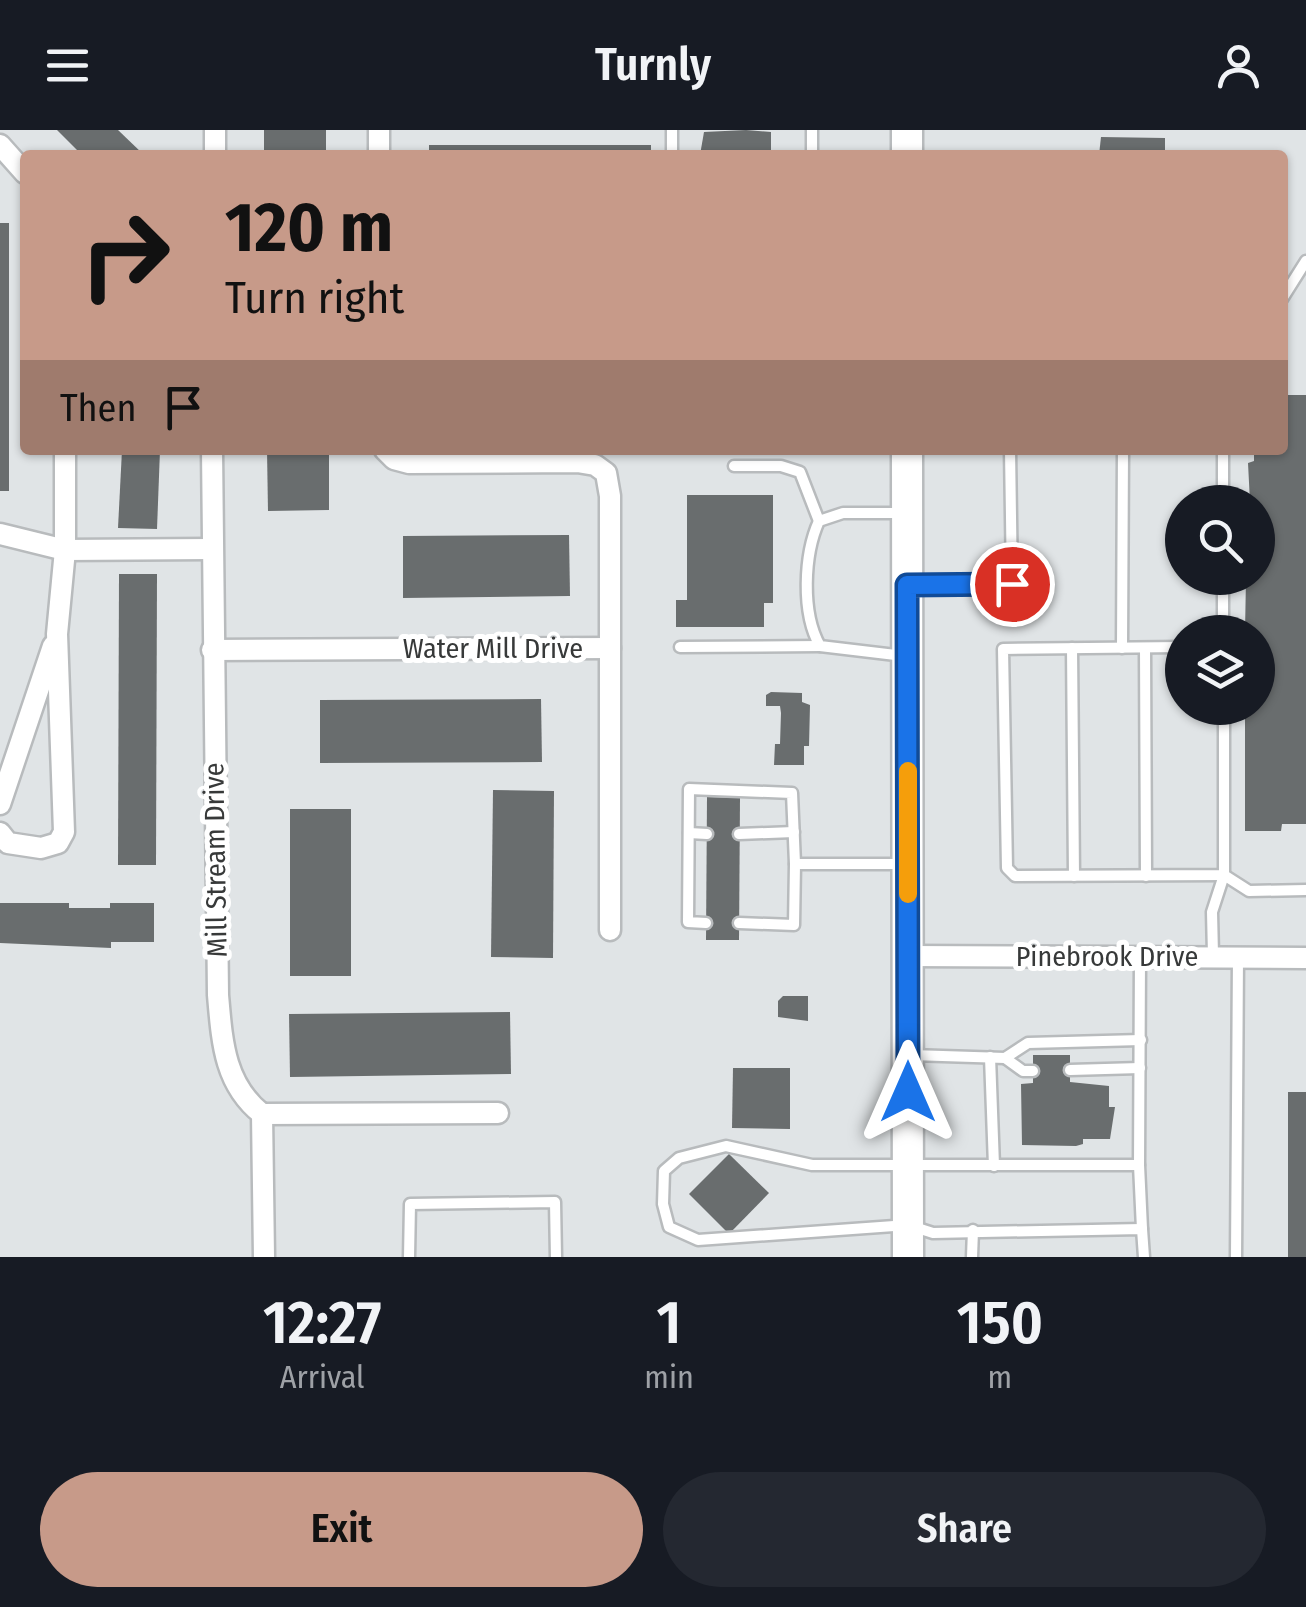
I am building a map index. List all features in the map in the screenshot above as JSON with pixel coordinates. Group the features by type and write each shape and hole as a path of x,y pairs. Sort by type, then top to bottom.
{"main road":[{"path":"907,455 908,1257"}],"street":[{"path":"0,145 20,167"},
{"path":"0,833 8,843 41,848 58,843 64,832 57,634 65,550 65,455"},
{"name":"Mill Stream Drive","path":"212,455 220,1026 236,1088 262,1114"},
{"name":"Water Mill Drive","path":"212,650 610,648 610,496 606,473 576,462 409,463 390,455"},
{"path":"0,534 65,550 211,549"},
{"path":"0,804 57,634"},
{"path":"610,648 610,930"},
{"name":"Pinebrook Drive","path":"908,956 1306,958"},
{"path":"264,1257 262,1114 498,1113"}],"lane":[{"path":"1288,290 1306,261"},
{"path":"907,585 1012,584 1010,455"},
{"path":"1122,648 1123,455"},
{"path":"1223,455 1223,485"},
{"path":"734,466 781,466 800,472 819,521 809,543 810,629 820,646"},
{"path":"819,521 843,513 907,513"},
{"path":"680,648 820,646 907,656"},
{"path":"1072,648 1074,876"},
{"path":"1145,648 1146,876"},
{"path":"1165,648 1003,649 1007,868 1015,876 1224,876 1249,891 1306,890"},
{"path":"1213,955 1212,912 1224,876 1224,725"},
{"path":"706,923 688,922 689,789 792,793 794,925 739,924"},
{"path":"740,834 794,832"},
{"path":"689,833 707,834"},
{"path":"795,864 908,864"},
{"path":"1236,1257 1238,956"},
{"path":"1140,958 1139,1164 1144,1257"},
{"path":"1005,1058 1028,1043 1141,1040"},
{"path":"908,1055 1005,1058 1023,1071 1032,1071"},
{"path":"990,1057 994,1166"},
{"path":"1070,1070 1140,1068"},
{"path":"1139,1164 812,1164 726,1146 679,1158 664,1170 663,1204 668,1227 698,1240 908,1225 933,1232 1142,1229"},
{"path":"408,1257 410,1204 554,1202 556,1257"},
{"path":"972,1230 972,1257"}],"building":[{"path":"57,130 118,130 139,150 77,150"},
{"path":"264,130 326,130 326,150 264,150"},
{"path":"704,132 771,132 771,150 701,150"},
{"path":"1101,137 1165,138 1165,150 1100,150"},
{"path":"429,145 651,145 651,150 429,150"},
{"path":"0,223 9,223 9,491 0,491"},
{"path":"1288,395 1306,395 1306,824 1282,824 1281,831 1245,831 1245,725 1275,725 1275,615 1245,615 1246,595 1275,595 1275,485 1249,485 1248,463 1254,461 1254,455 1288,455"},
{"path":"122,455 160,455 157,529 118,528"},
{"path":"267,455 329,455 329,510 268,511"},
{"path":"687,495 773,495 773,603 764,603 764,627 676,627 676,600 687,600"},
{"path":"569,535 570,596 403,598 403,536"},
{"path":"119,574 157,574 156,865 118,865"},
{"path":"802,693 802,702 810,705 809,746 804,746 804,765 774,765 775,744 780,744 781,713 780,706 766,706 766,695"},
{"path":"541,699 542,762 320,763 320,700"},
{"path":"493,790 554,791 553,958 491,957"},
{"path":"707,797 740,798 739,940 706,940"},
{"path":"290,809 351,809 351,976 290,976"},
{"path":"0,903 69,903 69,908 110,908 110,903 154,903 154,942 111,942 111,948 0,943"},
{"path":"783,996 808,996 808,1021 778,1017 778,1001"},
{"path":"510,1012 511,1074 290,1077 289,1014"},
{"path":"1033,1055 1070,1055 1070,1082 1109,1086 1109,1107 1115,1107 1110,1139 1083,1139 1083,1144 1076,1146 1022,1145 1021,1084 1033,1083"},
{"path":"733,1068 790,1068 790,1129 732,1128"},
{"path":"1288,1092 1306,1092 1306,1257 1288,1257"},
{"path":"729,1154 769,1193 729,1234 689,1194"}],"slow traffic":[{"path":"908,771 908,894"}],"route":[{"path":"908,1092 907,585 1012,584"}]}
